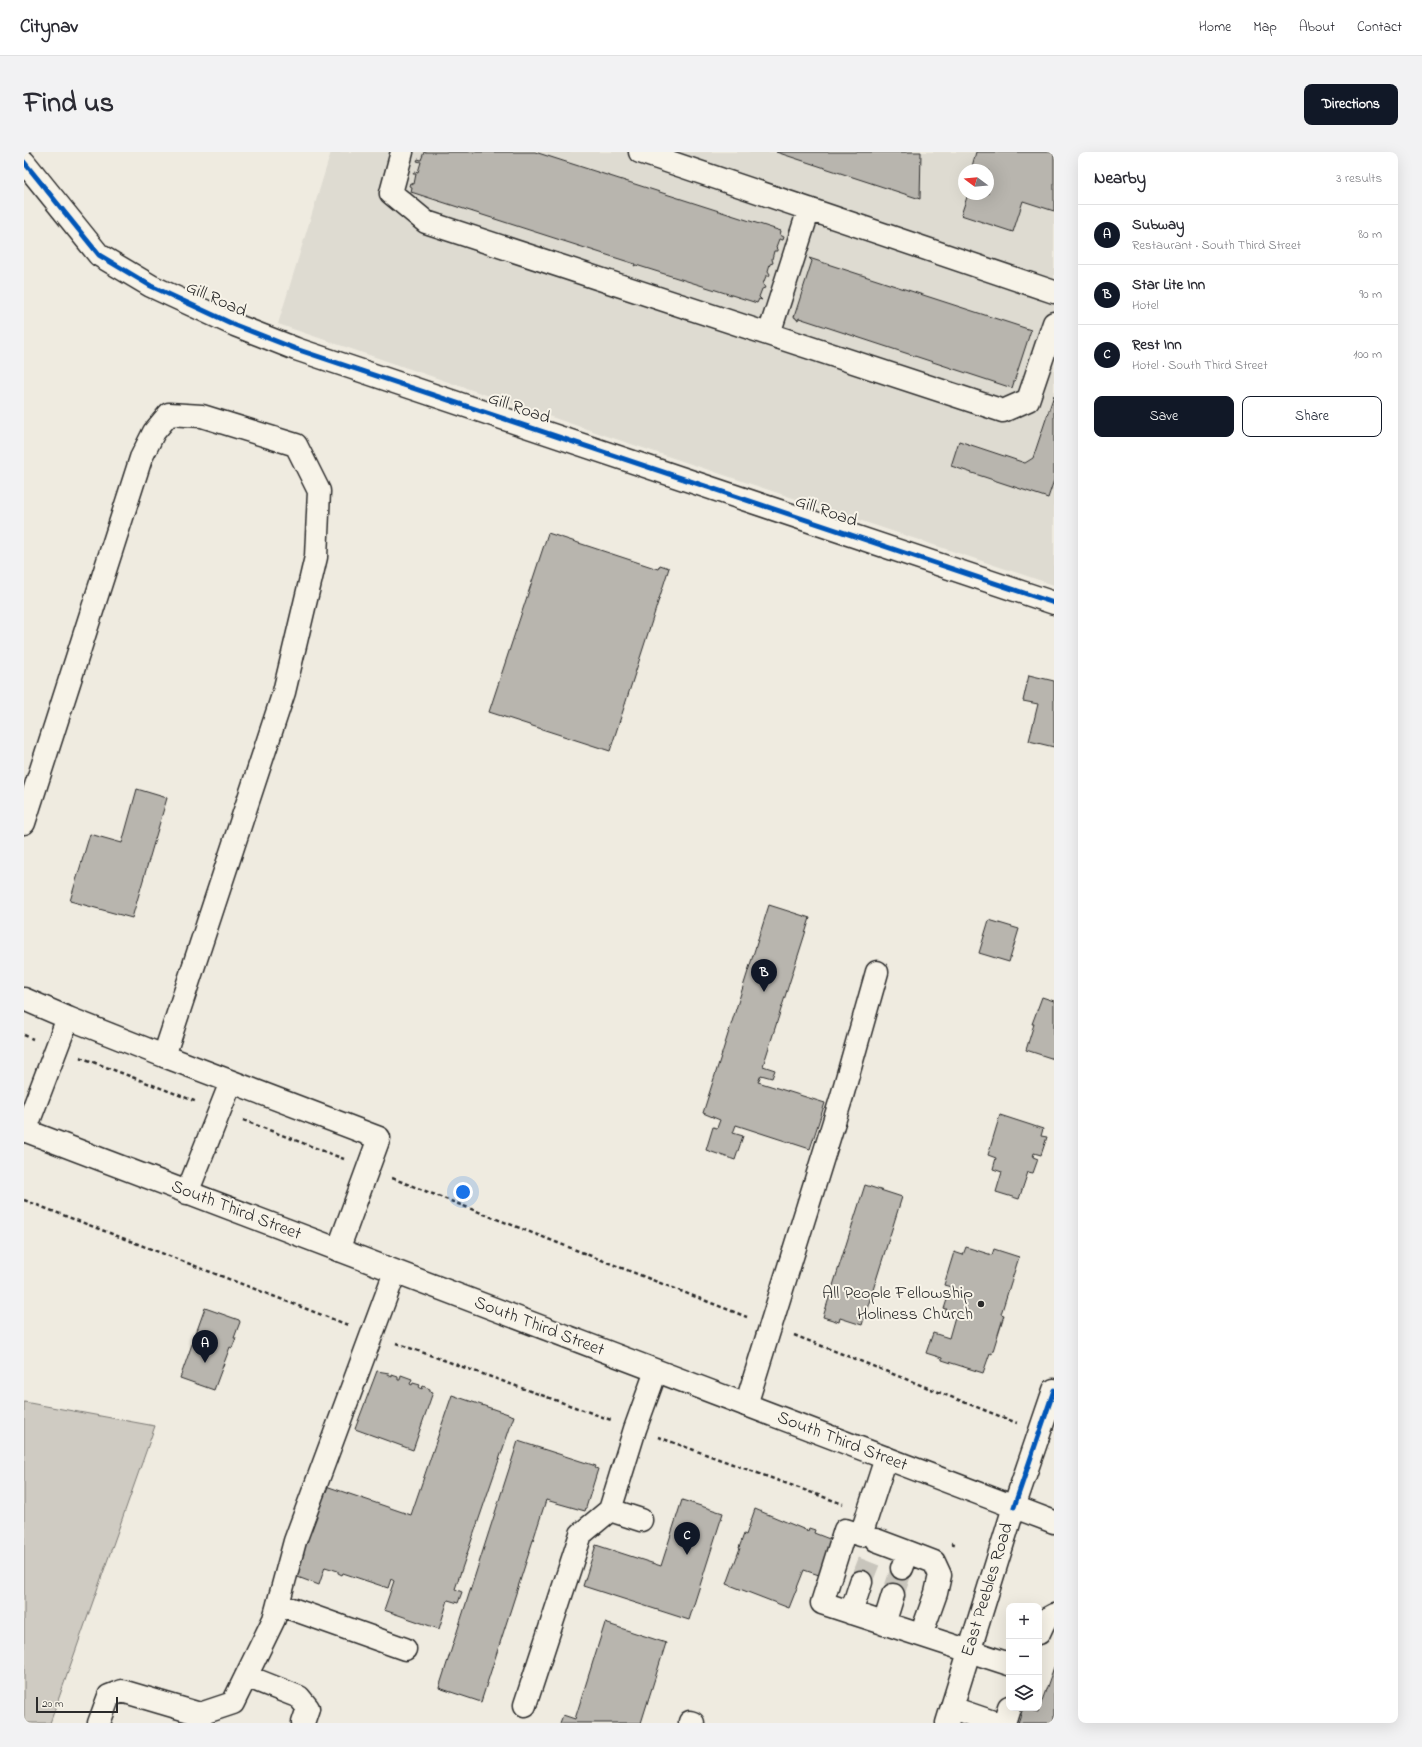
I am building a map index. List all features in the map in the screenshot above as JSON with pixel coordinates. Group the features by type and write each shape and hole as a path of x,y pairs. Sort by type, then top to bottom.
{"main road":[{"path":"402,152 391,193 426,222 1003,411 1028,400 1054,323"},
{"path":"640,152 1054,292"},
{"name":"Gill Road","path":"24,162 99,255 151,286 235,325 296,349 1054,603"},
{"path":"769,334 809,209"},
{"path":"24,823 141,458 154,432 169,414 202,416 296,445 319,491 316,558 284,692 164,1056"},
{"path":"746,1405 842,1096 877,972"},
{"path":"24,999 164,1056 379,1138 338,1250"},
{"path":"25,1130 68,1018"},
{"path":"187,1193 231,1082"},
{"name":"South Third Street","path":"25,1130 187,1193 1054,1522"},
{"path":"98,1723 109,1696 122,1691 200,1714 233,1703 274,1619 295,1541 395,1272"},
{"path":"525,1705 581,1534 610,1510 635,1429 656,1371"},
{"name":"East Peebles Road","path":"949,1716 1014,1507 1054,1390"},
{"path":"870,1543 868,1513 886,1458"},
{"path":"610,1510 640,1520"},
{"path":"921,1636 936,1593 940,1575 934,1562 905,1560 845,1530 822,1603 884,1624 921,1636 969,1651 1006,1663"},
{"path":"851,1613 861,1582"},
{"path":"884,1624 893,1595"},
{"path":"278,1604 405,1649"},
{"path":"1042,1626 1045,1620 1054,1615"},
{"path":"246,1676 299,1697 308,1708 303,1723"},
{"path":"1004,1723 1008,1711"},
{"path":"949,1716 996,1723"}],"path":[{"path":"24,1035 1040,1432"},
{"path":"24,1200 372,1334 868,1513"},
{"path":"950,1542 957,1545"}],"shaded area":[{"path":"331,152 1054,152 1054,585 607,436 278,324"},
{"path":"24,1402 155,1426 50,1723 24,1723"}],"building":[{"path":"424,152 535,152 781,231 780,235 784,237 783,240 779,239 776,247 778,251 774,251 772,259 773,263 770,264 768,271 770,274 769,276 766,276 763,284 765,288 762,289 759,297 762,300 759,299 757,303 636,265 634,266 635,264 411,192 412,187 409,186 410,183 414,184 416,174 413,174 415,171 418,172 421,162 417,161 418,159 421,160"},
{"path":"776,152 921,152 920,199"},
{"path":"976,152 1054,152 1054,211 1023,201 1013,232 961,215 966,200 994,200 994,164 973,164"},
{"path":"809,258 1031,330 1012,388 799,318 798,320 796,319 794,317 812,261"},
{"path":"1054,395 1054,480 1048,498 951,466 959,441 1025,463 1033,458"},
{"path":"548,533 658,569 660,565 669,568 610,751 489,712"},
{"path":"1029,675 1054,681 1054,747 1029,741 1038,704 1023,701"},
{"path":"137,789 167,798 132,918 70,901 90,834 122,843"},
{"path":"769,905 810,918 763,1066 775,1070 772,1078 761,1075 758,1082 825,1103 810,1149 736,1125 733,1133 743,1136 735,1160 706,1150 713,1127 717,1128 720,1120 703,1113"},
{"path":"989,920 1019,929 1009,962 979,953"},
{"path":"1042,997 1054,1001 1054,1059 1026,1050 1034,1024 1032,1024"},
{"path":"1000,1115 1043,1129 1041,1136 1047,1137 1041,1155 1034,1153 1033,1157 1038,1159 1033,1173 1028,1172 1019,1199 996,1192 1002,1172 993,1169 996,1158 988,1155"},
{"path":"865,1185 902,1197 862,1325 840,1318 839,1322 823,1317"},
{"path":"966,1247 992,1255 994,1249 1019,1257 1001,1314 1004,1315 992,1354 990,1353 983,1373 942,1360 942,1358 926,1353 933,1333 949,1338 956,1313 951,1311 950,1314 945,1312 947,1309 944,1309 951,1287 944,1285 954,1252 963,1255"},
{"path":"205,1308 239,1320 240,1322 234,1338 236,1338 232,1348 230,1347 214,1390 180,1378"},
{"path":"377,1371 389,1373 388,1375 392,1377 392,1375 398,1377 398,1380 400,1380 401,1375 412,1379 410,1384 412,1385 413,1383 420,1385 419,1387 422,1389 423,1386 433,1392 413,1450 355,1429"},
{"path":"452,1395 514,1416 455,1589 462,1592 458,1603 448,1600 439,1629 384,1610 394,1581 391,1579 388,1588 343,1573 342,1575 338,1573 338,1571 325,1567 319,1585 295,1576 326,1486 411,1515"},
{"path":"518,1441 596,1466 595,1468 598,1469 585,1511 546,1500 481,1702 439,1688"},
{"path":"682,1500 723,1513 689,1620 583,1586 596,1545 661,1566"},
{"path":"755,1509 808,1531 809,1528 815,1530 814,1533 832,1540 819,1575 804,1570 789,1608 727,1584 744,1534 746,1535"},
{"path":"605,1623 666,1643 641,1723 560,1723 563,1715 575,1719"},
{"path":"1054,1667 1054,1723 1018,1723 1022,1711 1042,1711 1042,1701"}],"tunnel":[{"path":"861,1582 872,1554"},
{"path":"893,1595 902,1568"}],"cycle path":[{"path":"24,162 99,255 151,286 235,325 296,349 1054,603"},
{"path":"1014,1507 1054,1390"}],"place":[{"name":"Star Lite Inn","path":"764,992"},
{"name":"All People Fellowship Holiness Church","path":"981,1304"},
{"name":"Subway","path":"205,1363"},
{"name":"Rest Inn","path":"687,1555"}]}
